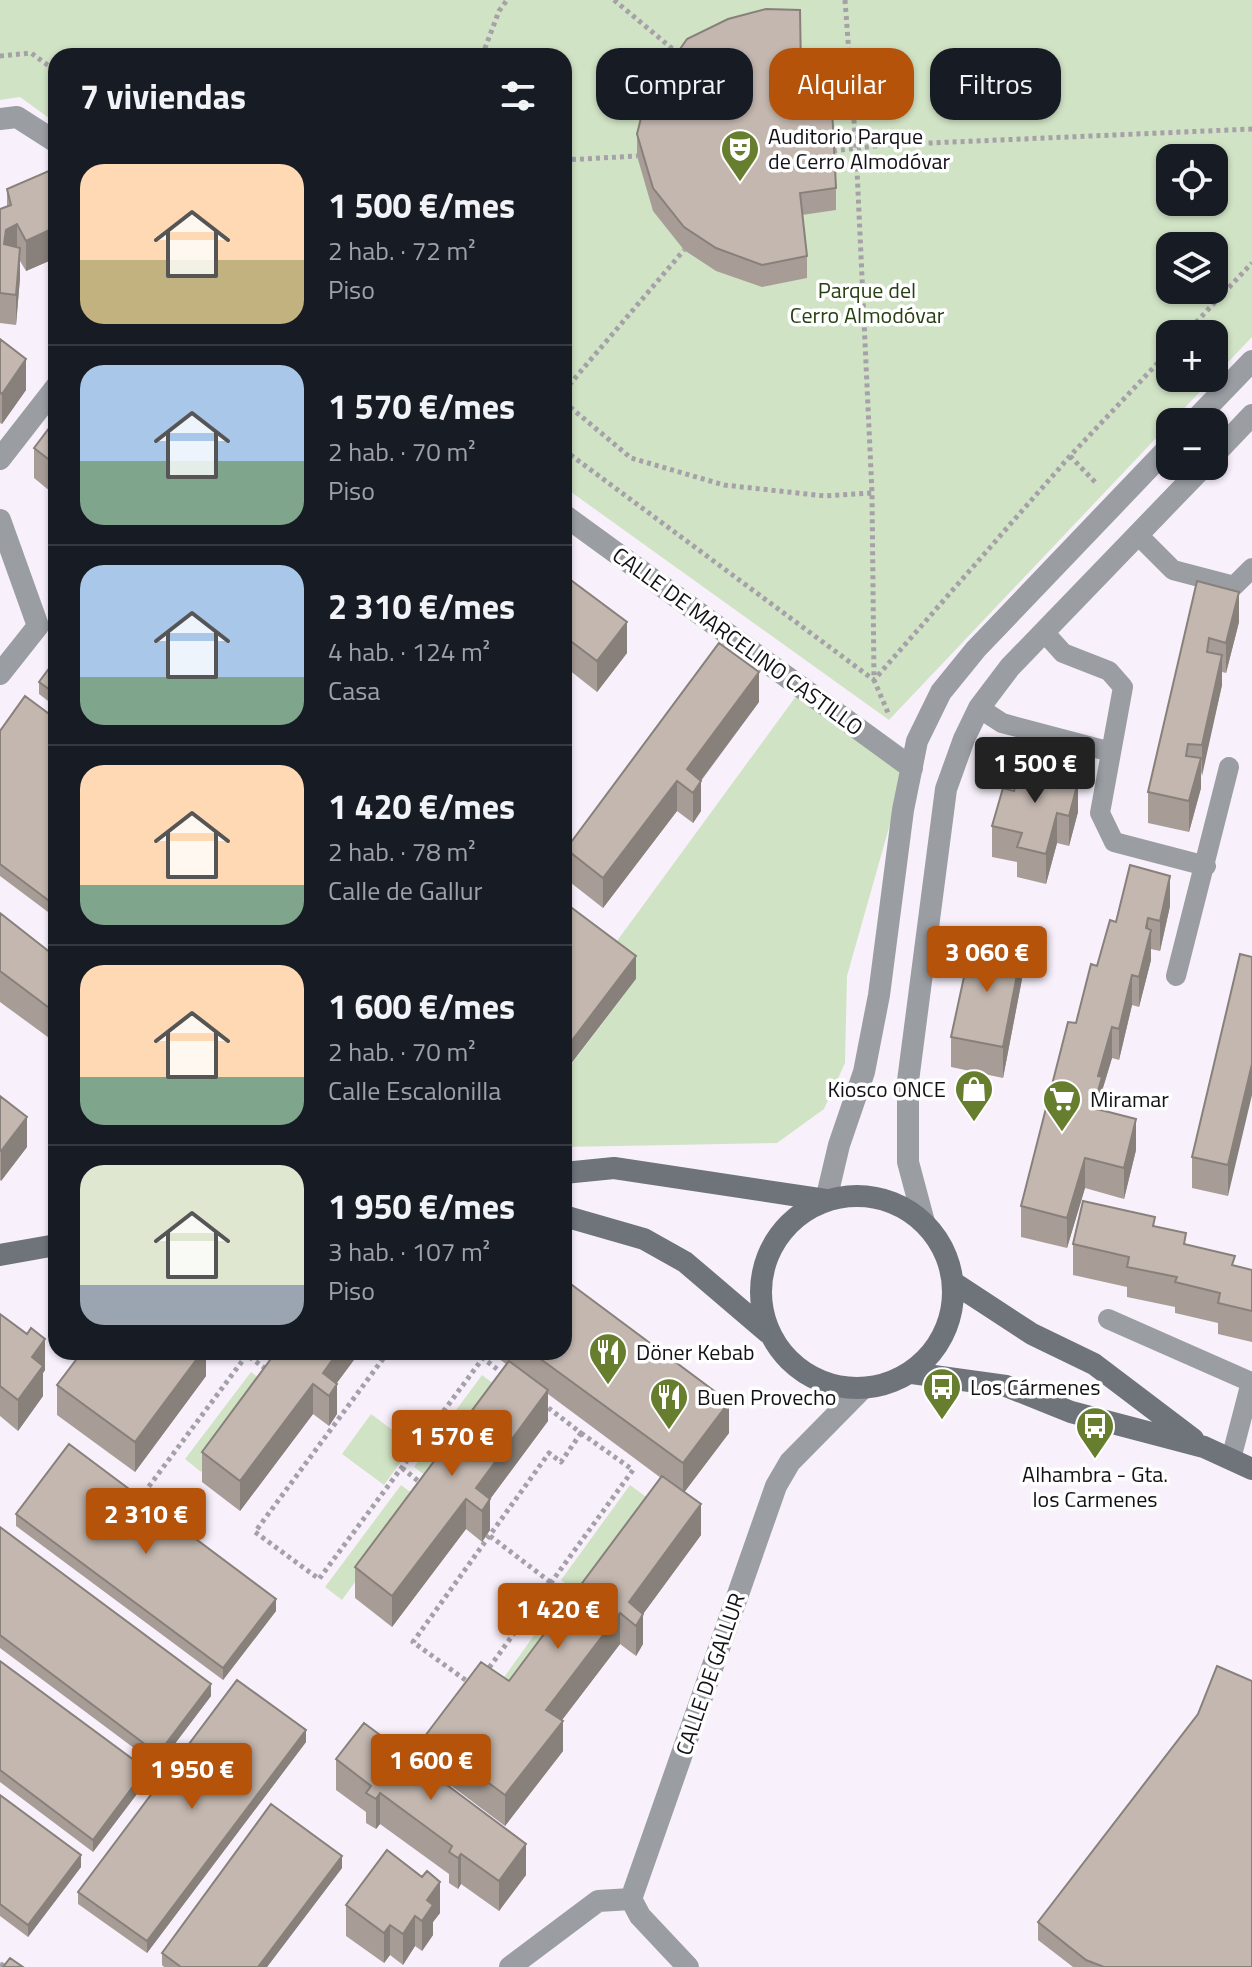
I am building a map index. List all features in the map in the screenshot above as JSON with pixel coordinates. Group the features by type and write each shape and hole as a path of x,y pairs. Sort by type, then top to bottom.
{"main road":[{"path":"572,1172 614,1168 826,1200 860,1195 894,1202 924,1222 944,1250 954,1283 945,1334 912,1373"},
{"path":"767,1332 759,1293 767,1253 791,1221 826,1200"},
{"path":"572,1218 644,1239 685,1262 767,1332 797,1371 860,1391 912,1373 1006,1386 1071,1412 1204,1447 1242,1464"},
{"path":"3,1251 48,1246"},
{"path":"954,1283 1032,1334 1094,1364 1204,1447"}],"street":[{"path":"0,119 17,117 48,137"},
{"path":"1207,408 1252,361"},
{"path":"0,459 48,397"},
{"path":"1228,441 1251,417"},
{"path":"826,1200 839,1145 864,1072 876,1011 903,810 917,741 941,692 976,649 1156,461"},
{"path":"924,1222 908,1162 908,1081 946,789 979,708 1010,667 1191,480"},
{"path":"0,520 38,626 0,674"},
{"name":"CALLE DE MARCELINO CASTILLO","path":"572,521 912,768"},
{"name":"CALLE DE GALLUR","path":"631,1899 776,1486 790,1462 860,1391"},
{"path":"510,1967 598,1901 631,1899 640,1916 688,1967"}],"lane":[{"path":"1138,535 1173,570 1234,586 1252,568"},
{"path":"1044,632 1063,653 1109,671 1123,687 1100,813 1114,842 1206,866"},
{"path":"979,708 1002,723 1111,752"},
{"path":"1176,976 1229,767"},
{"path":"1108,1319 1251,1382 1242,1464"}],"path":[{"path":"485,48 499,11 507,0"},
{"path":"614,0 671,48"},
{"path":"845,0 856,148 872,493 874,680 890,717"},
{"path":"0,56 31,53 48,65"},
{"path":"833,151 1252,129"},
{"path":"572,160 637,156"},
{"path":"572,382 684,250"},
{"path":"1198,320 1252,263"},
{"path":"874,680 1070,456 1156,365"},
{"path":"572,409 631,458 724,485 825,496 872,493"},
{"path":"572,456 874,680"},
{"path":"1070,456 1116,503"},
{"path":"144,1493 241,1360"},
{"path":"254,1360 270,1373"},
{"path":"382,1360 255,1532 319,1579 482,1360"},
{"path":"486,1360 514,1382"},
{"path":"536,1399 633,1470 475,1687 413,1642 549,1453 561,1462 581,1433"},
{"path":"401,1468 423,1485"},
{"path":"490,1536 579,1604"},
{"path":"0,1964 8,1967"}],"green space":[{"name":"Parque del Cerro Almodóvar","path":"0,0 1252,0 1252,337 1228,362 1228,320 1156,320 1156,392 1200,392 1185,408 1156,408 1156,438 889,720 572,493 572,48 48,48 48,117 20,97 0,100"},
{"path":"802,688 907,764 847,976 845,1063 824,1109 777,1143 572,1147 572,1063 636,979 606,956"},
{"path":"251,1372 267,1384 201,1472 185,1459"},
{"path":"482,1375 499,1388 431,1480 414,1467"},
{"path":"371,1414 413,1445 384,1485 342,1454"},
{"path":"401,1485 417,1497 342,1600 325,1587"},
{"path":"630,1485 653,1502 584,1597 561,1580"},
{"path":"560,1599 574,1609 505,1703 492,1694"}],"building":[{"name":"Auditorio Parque de Cerro Almodóvar","path":"766,9 800,10 801,48 769,48 769,120 833,120 836,188 800,193 807,256 762,265 716,248 684,227 653,188 637,134 640,120 753,120 753,48 681,48 687,39 728,19"},
{"path":"48,171 48,231 26,241 17,224 6,230 4,244 20,248 16,295 0,293 0,209 11,205 7,189"},
{"path":"0,339 26,359 2,394 0,392"},
{"path":"48,430 48,459 34,448"},
{"path":"572,581 627,622 597,661 572,642"},
{"path":"1197,581 1239,592 1226,643 1209,638 1207,652 1222,655 1202,745 1188,744 1186,756 1201,758 1189,801 1148,792"},
{"path":"719,643 759,672 687,769 701,781 693,793 677,781 603,878 572,854 572,841"},
{"path":"48,670 48,688 39,682"},
{"path":"25,696 48,713 48,900 0,864 0,731"},
{"path":"1022,757 1051,763 1049,775 1078,782 1069,816 1057,813 1046,854 1017,847 1022,833 992,826 1003,788 1014,791"},
{"path":"1130,865 1170,876 1160,921 1148,918 1146,928 1151,930 1139,977 1132,975 1119,1029 1112,1027 1098,1076 1102,1077 1093,1108 1136,1119 1124,1168 1085,1158 1067,1218 1021,1206 1068,1022 1076,1023 1091,964 1097,966 1110,920 1116,922"},
{"path":"572,908 636,956 572,1040"},
{"path":"0,913 48,951 48,1007 0,971"},
{"path":"972,940 1022,949 1003,1047 951,1037"},
{"path":"1240,954 1252,957 1252,1064 1228,1165 1192,1157"},
{"path":"0,1096 27,1117 1,1151 0,1150"},
{"path":"1083,1201 1155,1217 1153,1226 1186,1233 1184,1244 1235,1256 1232,1265 1252,1270 1252,1311 1218,1303 1220,1293 1175,1282 1177,1277 1127,1267 1129,1257 1073,1244"},
{"path":"572,1285 729,1402 683,1463 542,1360 572,1360"},
{"path":"0,1314 27,1334 31,1328 45,1339 32,1357 43,1366 18,1400 0,1386"},
{"path":"76,1360 196,1360 135,1442 57,1385"},
{"path":"270,1360 332,1360 323,1373 337,1384 329,1396 313,1384 240,1481 202,1452"},
{"path":"509,1361 548,1390 476,1488 490,1499 482,1511 466,1499 392,1596 355,1567"},
{"path":"69,1444 276,1599 223,1668 16,1514"},
{"path":"662,1476 701,1504 629,1602 643,1614 636,1626 620,1613 546,1710 563,1721 505,1795 425,1736 481,1662 509,1681"},
{"path":"0,1527 211,1684 158,1754 0,1635"},
{"path":"0,1661 146,1769 93,1840 0,1770"},
{"path":"1217,1666 1252,1681 1252,1967 1104,1967 1086,1960 1038,1922 1198,1714"},
{"path":"237,1680 306,1730 147,1941 78,1892"},
{"path":"364,1723 526,1844 499,1881 461,1854 458,1858 449,1852 452,1846 380,1793 376,1799 366,1793 371,1786 336,1759"},
{"path":"0,1795 81,1855 28,1925 0,1904"},
{"path":"271,1804 342,1856 258,1967 181,1967 162,1953"},
{"path":"387,1850 422,1877 427,1871 440,1882 427,1900 433,1905 422,1921 415,1916 403,1934 390,1925 384,1933 346,1905"},
{"path":"10,1958 23,1967 3,1967"}],"place":[{"name":"Auditorio Parque de Cerro Almodóvar","path":"740,183"},
{"name":"Kiosco ONCE","path":"974,1123"},
{"name":"Miramar","path":"1062,1133"},
{"name":"Döner Kebab","path":"608,1386"},
{"name":"Los Cármenes","path":"942,1421"},
{"name":"Buen Provecho","path":"669,1431"},
{"name":"Alhambra - Gta. los Carmenes","path":"1095,1460"}]}
